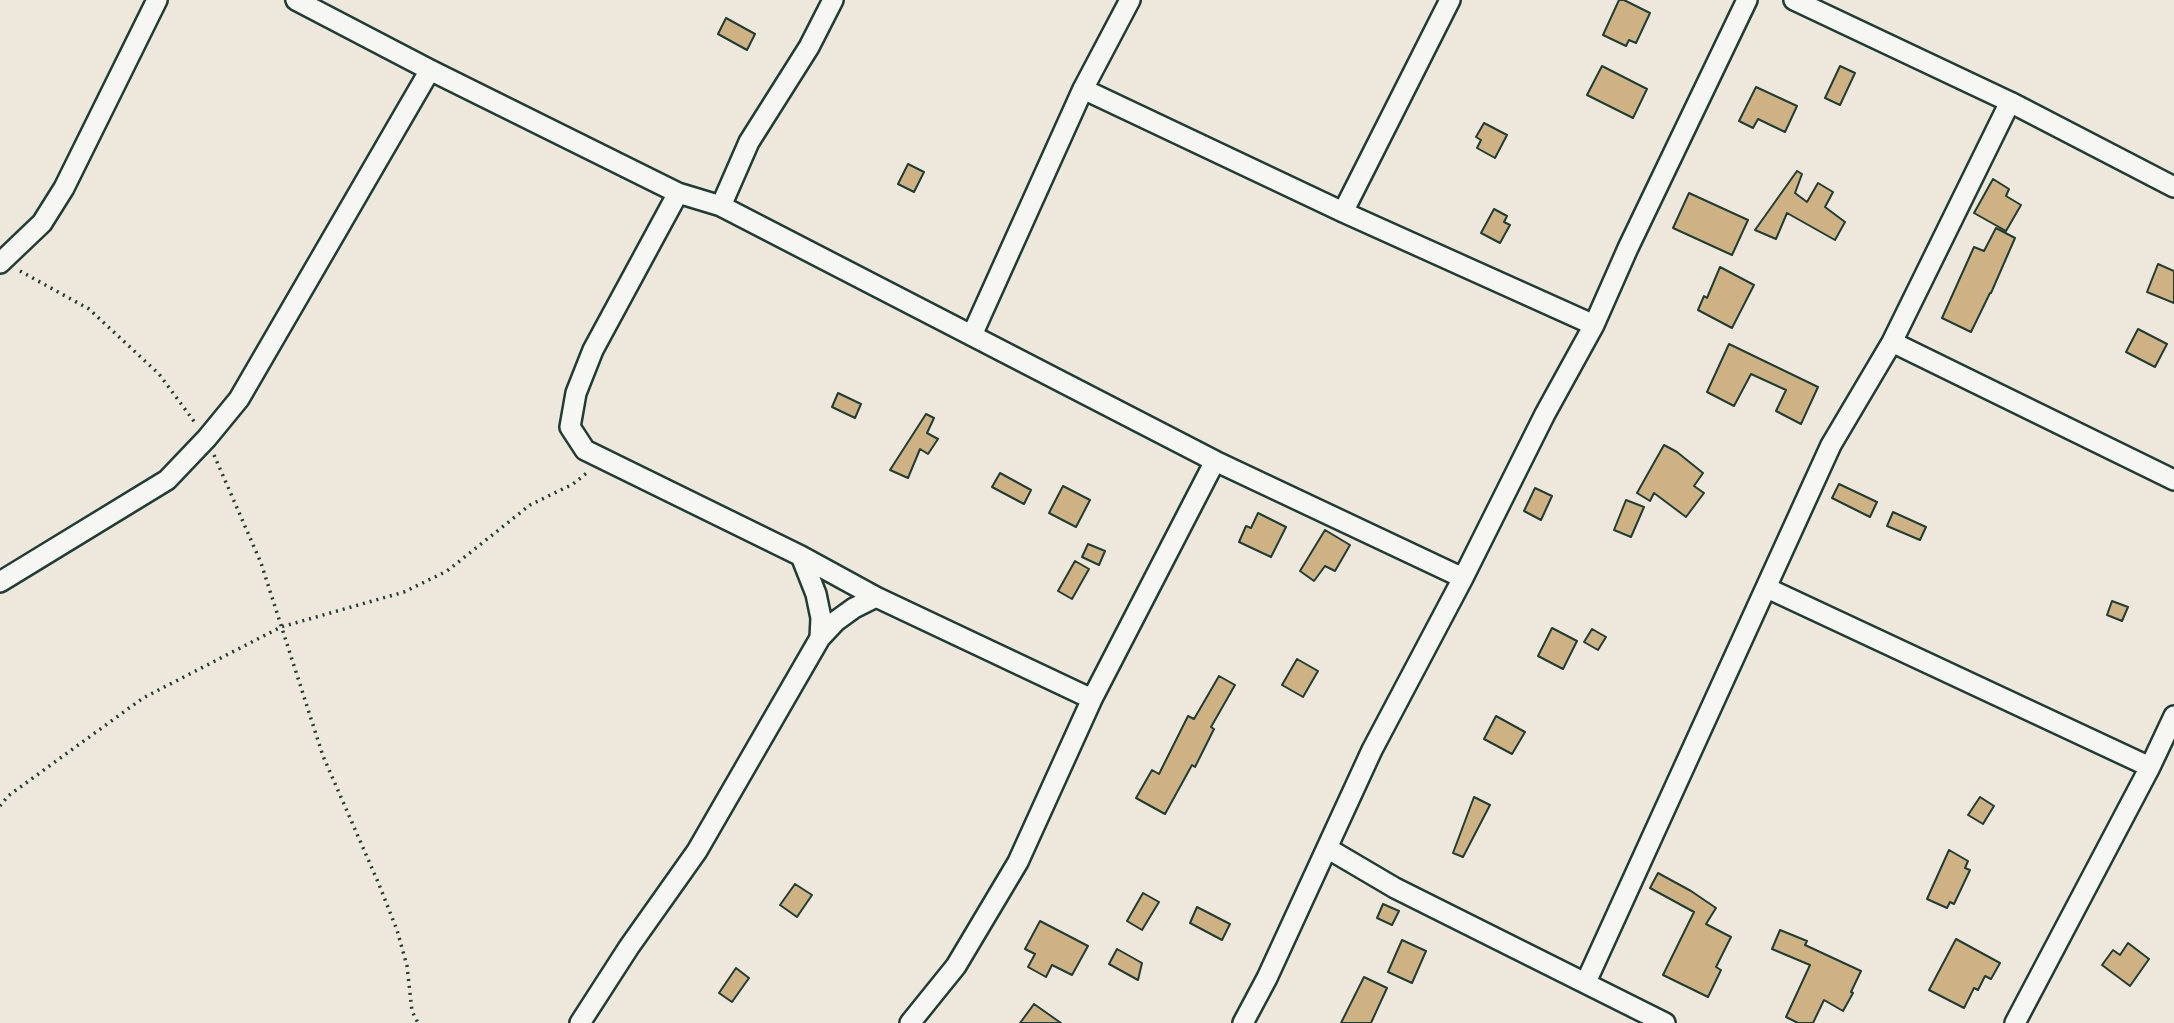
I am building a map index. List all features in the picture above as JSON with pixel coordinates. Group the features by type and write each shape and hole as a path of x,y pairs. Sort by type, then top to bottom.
{"street":[{"path":"1,262 42,223 64,188 157,0"},
{"path":"296,0 678,193 721,206 1215,461 1463,578"},
{"path":"721,206 749,142 809,47 833,0"},
{"path":"972,335 1083,89 1130,0"},
{"path":"1343,212 1450,0"},
{"path":"1243,1023 1267,978 1372,750 1463,578 1545,414 1594,325 1747,0"},
{"path":"1794,0 2010,102 2174,187"},
{"path":"0,582 167,480 207,438 239,399 430,70"},
{"path":"1083,89 1343,212 1594,325"},
{"path":"1586,982 1831,445 1892,342 2010,102"},
{"path":"678,193 593,350 576,393 570,427 585,450 801,556 876,597 1092,699"},
{"path":"1892,342 2174,480"},
{"path":"910,1023 956,966 1018,862 1092,699 1215,461"},
{"path":"801,556 816,594 821,618 820,638"},
{"path":"1767,588 2150,767"},
{"path":"580,1023 629,947 697,851 820,638 836,621 876,597"},
{"path":"2015,1023 2150,767 2174,716"},
{"path":"1327,848 1395,888 1665,1023"}],"path":[{"path":"1,262 89,309 159,374 207,438 261,563 323,756 379,882 397,930 407,967 412,1011 418,1023"},
{"path":"0,806 8,796 143,698 281,627 404,592 447,571 530,505 573,484 604,459"}],"building":[{"path":"1619,0 1650,13 1636,43 1629,40 1626,46 1603,35"},
{"path":"726,18 755,34 747,50 718,34"},
{"path":"1602,66 1647,89 1633,118 1587,95"},
{"path":"1840,66 1855,73 1840,105 1825,98"},
{"path":"1756,87 1797,106 1785,132 1758,119 1753,128 1739,121"},
{"path":"1484,123 1507,135 1495,158 1477,148 1481,140 1476,137"},
{"path":"908,164 924,172 914,192 898,184"},
{"path":"1797,171 1802,174 1795,193 1807,202 1818,183 1833,192 1825,207 1845,222 1835,240 1787,213 1776,239 1755,230"},
{"path":"1993,179 2009,189 2006,196 2021,205 2006,231 1974,213"},
{"path":"1689,193 1748,220 1732,255 1673,228"},
{"path":"1494,209 1507,216 1504,222 1510,225 1500,243 1481,233"},
{"path":"1996,228 2015,238 1971,332 1942,318 1974,247 1984,251"},
{"path":"2158,264 2174,271 2174,303 2147,292"},
{"path":"1720,267 1754,285 1732,328 1698,310 1704,296 1707,298"},
{"path":"2138,329 2167,344 2155,367 2126,352"},
{"path":"1729,344 1818,387 1801,424 1776,411 1786,390 1751,374 1734,406 1707,392"},
{"path":"838,393 861,404 855,418 832,407"},
{"path":"926,414 934,418 927,433 938,439 928,454 920,449 908,478 890,470"},
{"path":"1664,445 1703,473 1694,486 1704,493 1686,517 1654,493 1650,501 1637,493"},
{"path":"1000,473 1031,490 1024,504 992,487"},
{"path":"1839,484 1877,502 1870,517 1832,498"},
{"path":"1063,486 1090,500 1076,527 1049,513"},
{"path":"1535,488 1552,496 1541,520 1524,511"},
{"path":"1626,500 1644,507 1631,537 1614,530"},
{"path":"1893,512 1926,527 1920,540 1887,526"},
{"path":"1258,513 1286,527 1271,557 1239,542 1246,526 1251,528"},
{"path":"1325,530 1350,545 1335,571 1325,566 1314,581 1300,571"},
{"path":"1088,544 1105,551 1099,565 1082,557"},
{"path":"1075,561 1089,569 1072,599 1058,591"},
{"path":"2112,601 2128,607 2122,621 2107,615"},
{"path":"1552,628 1577,641 1563,669 1538,656"},
{"path":"1592,629 1606,637 1598,650 1584,642"},
{"path":"1297,659 1318,671 1303,697 1282,685"},
{"path":"1219,676 1235,685 1211,727 1214,729 1195,767 1192,765 1165,814 1136,798 1152,770 1159,774 1188,716 1194,719"},
{"path":"1496,716 1525,732 1512,754 1484,739"},
{"path":"1474,797 1490,805 1463,857 1453,853"},
{"path":"1980,797 1994,806 1983,824 1968,815"},
{"path":"1949,850 1968,861 1965,868 1970,870 1954,904 1950,902 1947,908 1927,899"},
{"path":"1658,873 1716,908 1706,924 1731,937 1716,967 1721,970 1708,997 1663,975 1694,912 1650,888"},
{"path":"795,884 812,895 797,917 780,905"},
{"path":"1143,893 1159,902 1142,930 1127,921"},
{"path":"1383,904 1399,911 1392,925 1377,918"},
{"path":"1197,907 1230,924 1222,940 1190,923"},
{"path":"1040,921 1088,946 1072,975 1052,965 1046,977 1028,967 1035,954 1025,949"},
{"path":"1780,930 1807,941 1805,945 1861,971 1843,1011 1824,1000 1813,1023 1798,1023 1786,1017 1810,965 1772,949"},
{"path":"1956,939 2000,963 1991,979 1985,976 1978,990 1974,988 1964,1008 1929,990"},
{"path":"1402,940 1426,951 1412,983 1388,972"},
{"path":"2128,943 2149,959 2130,986 2102,965 2113,950 2120,955"},
{"path":"1117,949 1142,963 1138,980 1109,964"},
{"path":"736,968 749,978 732,1002 719,993"},
{"path":"1364,977 1387,988 1371,1023 1341,1023"},
{"path":"1034,1004 1061,1023 1020,1023"}]}
